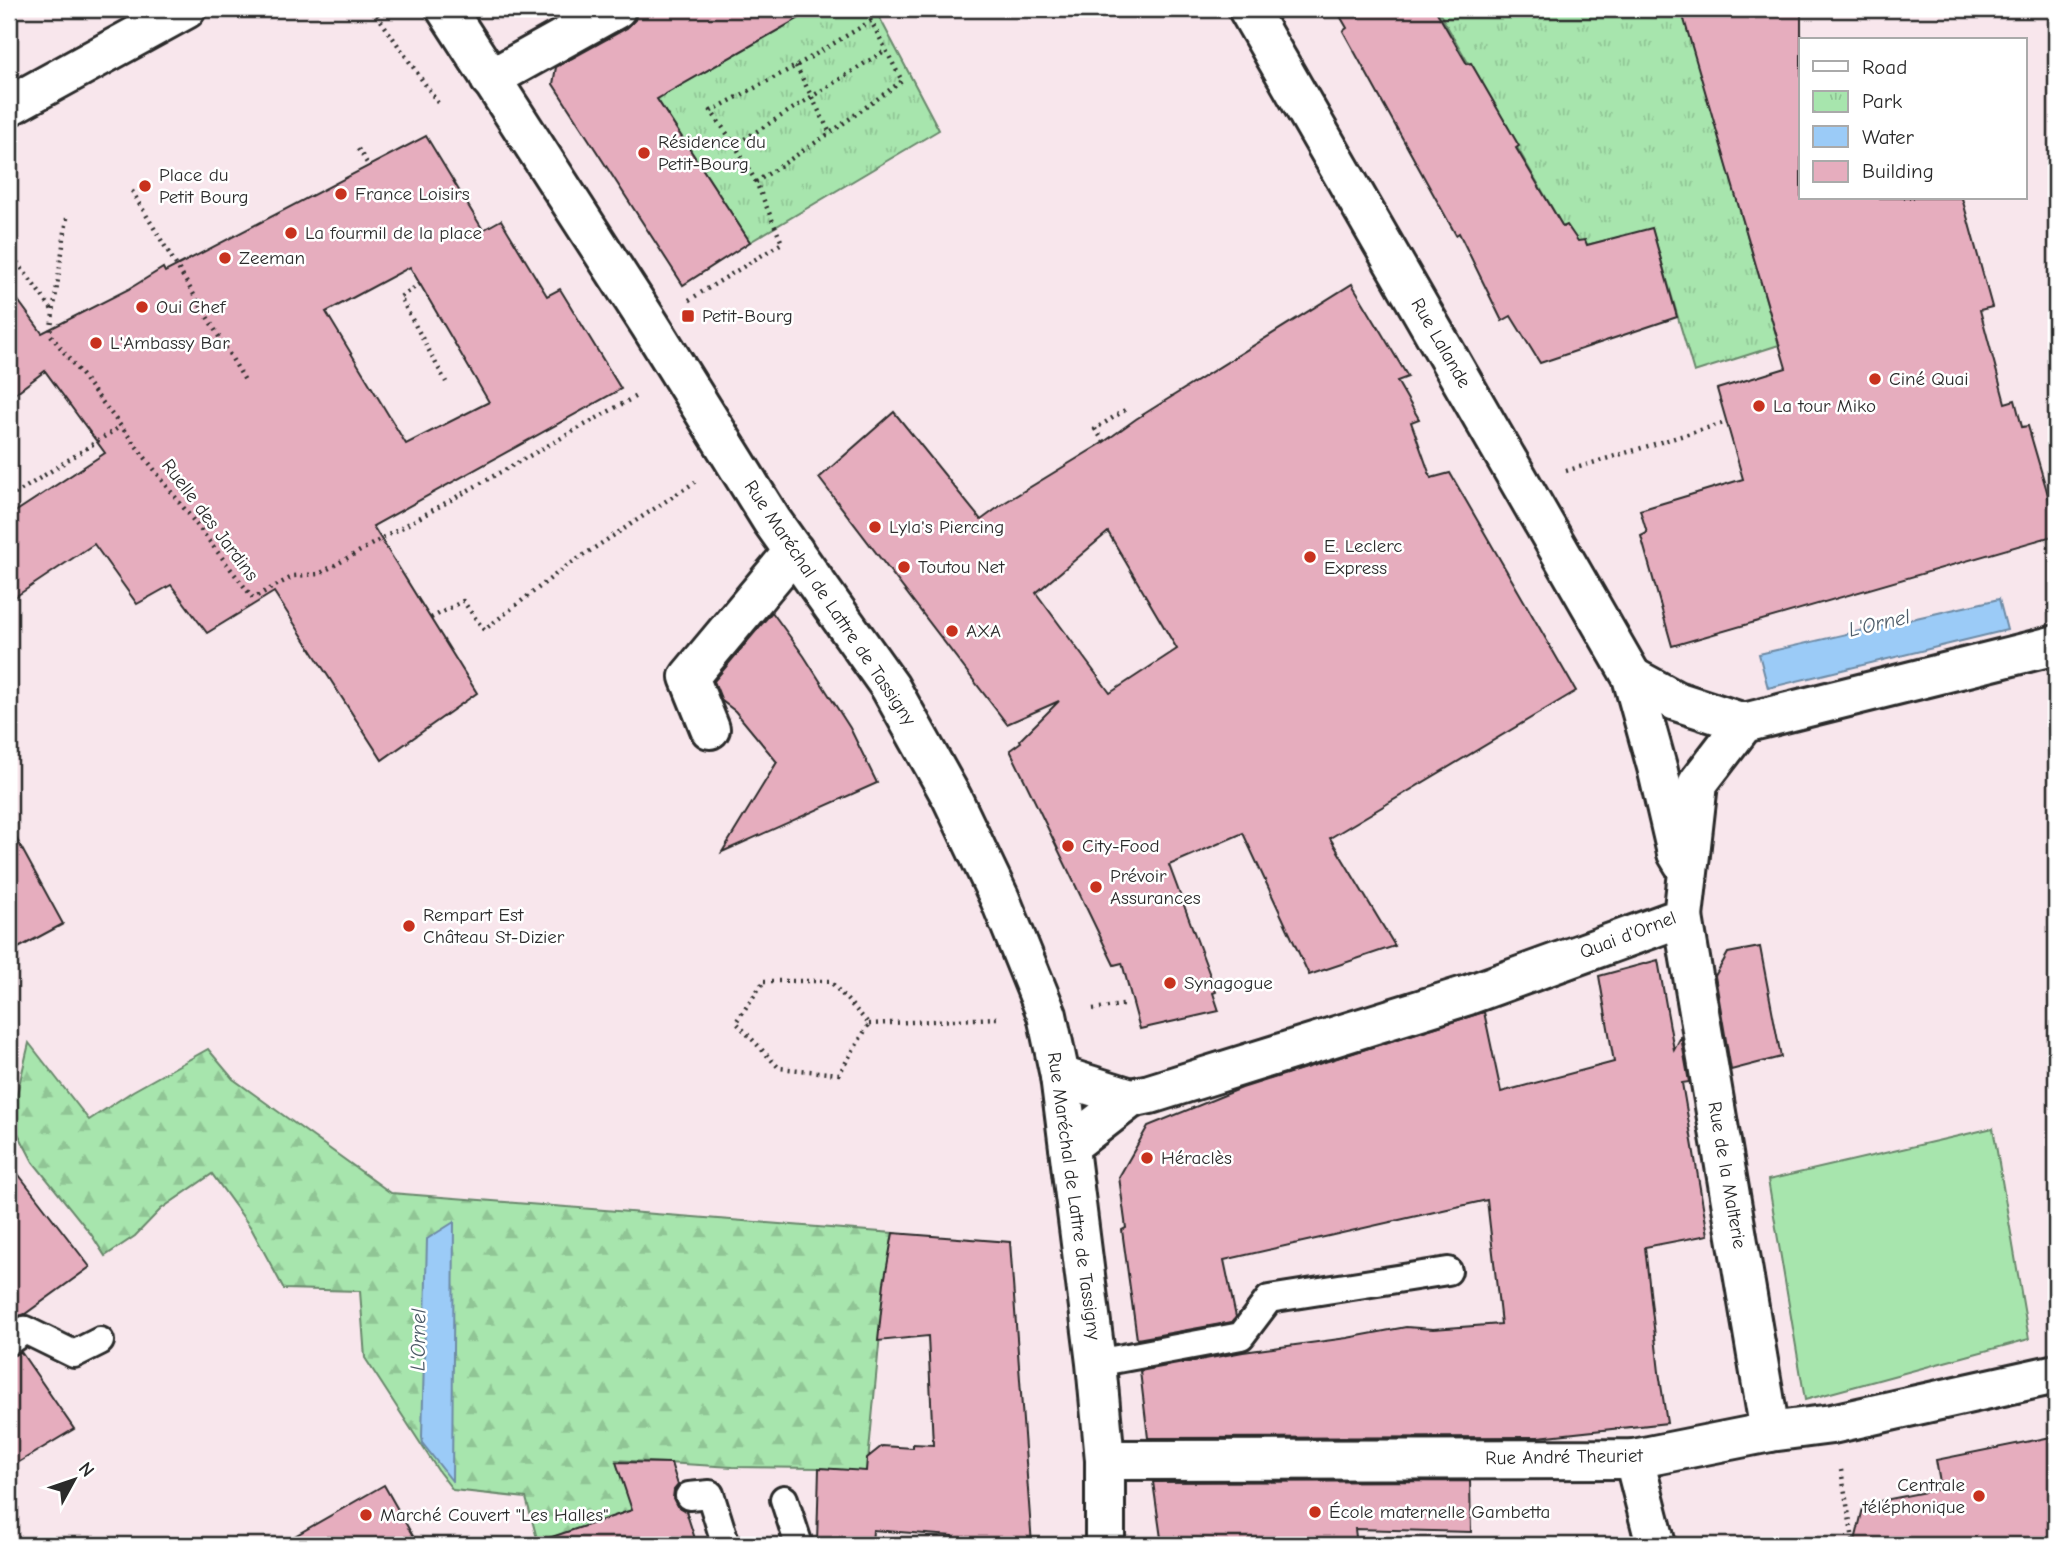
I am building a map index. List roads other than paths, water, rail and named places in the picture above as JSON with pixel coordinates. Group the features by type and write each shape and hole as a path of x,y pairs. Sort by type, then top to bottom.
{"street":[{"path":"9,106 136,20 186,9"},
{"name":"Rue Maréchal de Lattre de Tassigny","path":"446,9 734,457 772,522 890,687 952,798 1000,899 1047,1016 1060,1076 1096,1363 1120,1459 1105,1545"},
{"path":"490,79 616,9"},
{"name":"Rue Lalande","path":"1248,9 1632,677 1677,853 1688,872"},
{"path":"710,729 689,677 794,551"},
{"path":"1632,677 1676,701 1744,723 2056,645"},
{"name":"Quai d'Ornel","path":"1141,1096 1468,995 1683,917 1698,783 1744,723"},
{"name":"Rue de la Malterie","path":"1683,917 1770,1432"},
{"path":"1060,1076 1141,1096"},
{"name":"Rue Maréchal de Lattre de Tassigny","path":"1069,1146 1141,1096"},
{"name":"Rue André Theuriet","path":"1120,1459 1634,1459 1770,1432 1832,1424 2056,1374"},
{"path":"1634,1459 1656,1545"}],"lane":[{"path":"1096,1363 1241,1336 1269,1299 1448,1271"},
{"path":"9,1341 25,1331 74,1354 100,1341"},
{"path":"689,1496 710,1494 726,1545"},
{"path":"785,1499 799,1545"}],"water":[{"path":"1999,599 2007,630 1768,688 1759,654"},
{"path":"454,1222 452,1481 423,1444 422,1437 427,1239"}],"place":[{"name":"Résidence du Petit-Bourg","path":"644,153"},
{"name":"Place du Petit Bourg","path":"145,186"},
{"name":"France Loisirs","path":"341,194"},
{"name":"La fourmil de la place","path":"291,233"},
{"name":"Zeeman","path":"225,258"},
{"name":"Oui Chef","path":"142,307"},
{"name":"Petit-Bourg","path":"688,316"},
{"name":"L'Ambassy Bar","path":"96,343"},
{"name":"Ciné Quai","path":"1875,379"},
{"name":"La tour Miko","path":"1759,406"},
{"name":"Lyla's Piercing","path":"875,527"},
{"name":"E. Leclerc Express","path":"1310,557"},
{"name":"Toutou Net","path":"904,567"},
{"name":"AXA","path":"952,631"},
{"name":"City-Food","path":"1068,846"},
{"name":"Prévoir Assurances","path":"1096,887"},
{"name":"Rempart Est Château St-Dizier","path":"409,926"},
{"name":"Synagogue","path":"1170,983"},
{"name":"Héraclès","path":"1147,1158"},
{"name":"Centrale téléphonique","path":"1979,1496"},
{"name":"École maternelle Gambetta","path":"1315,1512"},
{"name":"Marché Couvert \"Les Halles\"","path":"366,1515"}],"water label":[{"name":"L'Ornel","path":"1879,623"},
{"name":"L'Ornel","path":"418,1340"}]}
